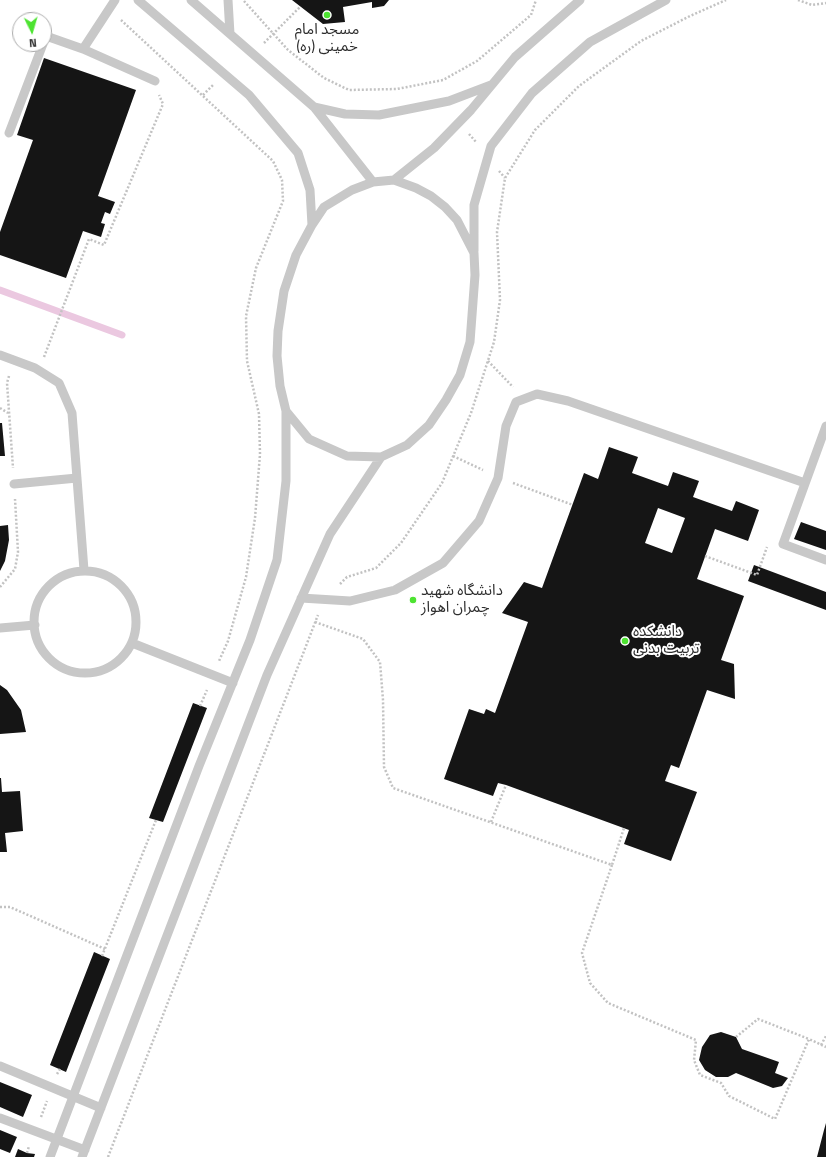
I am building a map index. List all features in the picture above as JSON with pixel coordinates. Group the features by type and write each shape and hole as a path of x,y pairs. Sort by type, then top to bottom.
{"lane":[{"path":"83,49 115,0"},
{"path":"138,0 249,95 298,153 310,190 312,225"},
{"path":"191,0 314,107 373,182"},
{"path":"228,0 230,34"},
{"path":"394,180 434,148 471,110 515,57 580,0"},
{"path":"286,411 309,439 347,456 381,457 407,445 429,426 460,375 470,342 475,275 474,205 491,146 532,93 590,42 666,0"},
{"path":"52,38 83,49 155,81"},
{"path":"9,133 40,52"},
{"path":"314,107 345,114 380,115 449,101 492,85"},
{"path":"50,1157 199,766 250,640 277,560 286,481 286,411 280,386 277,356 278,331 284,291 296,255 312,225 324,208 352,190 373,182 394,180 416,188 431,196 445,207 457,220 474,253"},
{"path":"0,355 39,370 59,383 72,413 84,570"},
{"path":"301,598 350,601 396,590 442,563 479,521 498,478 506,426 516,402 537,394 568,401 805,484"},
{"path":"826,426 783,544 826,560"},
{"path":"0,1118 57,1139 84,1154 267,675 330,534 381,457"},
{"path":"14,484 77,478"},
{"path":"84,570 108,575 128,591 137,614 134,638 121,660 99,672 74,672 52,662 37,641 34,625 34,617 42,593 60,576 84,570"},
{"path":"0,628 34,625"},
{"path":"132,643 233,683"},
{"path":"0,1066 101,1108"}],"path":[{"path":"243,0 288,50 324,78 349,90 397,89 443,80 477,61 531,15 536,0"},
{"path":"108,1157 324,599 347,577 376,568 400,543 442,483 471,413 494,342 500,300 497,232 506,178 535,130 579,86 641,41 690,16 726,0"},
{"path":"798,0 812,5 826,3"},
{"path":"109,9 273,161 282,180 283,201 256,268 246,316 247,361 259,414 260,454 256,518 246,577 228,641 200,706"},
{"path":"39,370 90,239 104,245 163,104 155,81"},
{"path":"488,361 524,399"},
{"path":"0,408 9,413"},
{"path":"705,556 757,575 770,539 783,544"},
{"path":"315,622 363,639 380,662 383,700 384,767 393,788 612,865"},
{"path":"491,822 506,785"},
{"path":"102,956 156,820"},
{"path":"624,828 582,953 590,983 608,1003 696,1040 694,1060 700,1075 721,1083 729,1096 775,1119 809,1039"},
{"path":"0,907 10,907 105,949"},
{"path":"736,1037 758,1019 826,1047"},
{"path":"821,1045 826,1036"},
{"path":"27,1153 60,1069"}],"building":[{"name":"مسجد امام خمینی (ره)","path":"292,0 389,0 384,6 372,8 372,2 343,7 345,22 323,24"},
{"path":"44,58 136,90 98,196 115,202 110,214 105,212 101,223 105,224 101,237 83,231 66,278 0,255 0,232 33,140 17,135"},
{"path":"0,423 2,423 5,456 0,456"},
{"name":"دانشکده تربیت بدنی","path":"609,447 638,457 632,473 668,486 673,472 699,481 693,497 732,511 736,501 759,510 748,541 715,529 697,579 744,596 721,660 734,664 735,699 707,690 679,768 671,765 665,781 697,792 671,861 624,844 629,830 506,785 498,783 493,796 444,779 469,709 484,714 486,709 495,713 528,622 502,613 524,582 542,588 584,473 598,479","holes":["658,508 685,518 672,553 645,543"]},
{"path":"801,522 826,531 826,550 794,539"},
{"path":"8,525 9,540 5,561 0,571 0,526"},
{"path":"754,565 826,592 826,610 748,581"},
{"path":"0,685 7,690 21,710 26,732 0,734"},
{"path":"193,703 207,708 163,822 149,818"},
{"path":"0,778 2,792 20,791 23,831 5,833 7,852 0,852"},
{"path":"94,952 110,959 66,1072 50,1065"},
{"path":"721,1032 736,1037 742,1049 779,1062 775,1073 788,1078 782,1086 773,1088 736,1073 728,1077 716,1077 705,1070 699,1060 702,1047 710,1035"},
{"path":"0,1082 32,1095 23,1117 0,1107"},
{"path":"826,1123 826,1157 817,1157 824,1130"},
{"path":"0,1130 17,1137 10,1153 0,1149"},
{"path":"18,1149 27,1153 35,1154 34,1157 15,1157"}],"waterway":[{"path":"0,290 122,335"}],"place":[{"name":"مسجد امام خمینی (ره)","path":"327,15"},
{"name":"دانشگاه شهید چمران اهواز","path":"413,600"},
{"name":"دانشکده تربیت بدنی","path":"625,641"}]}
